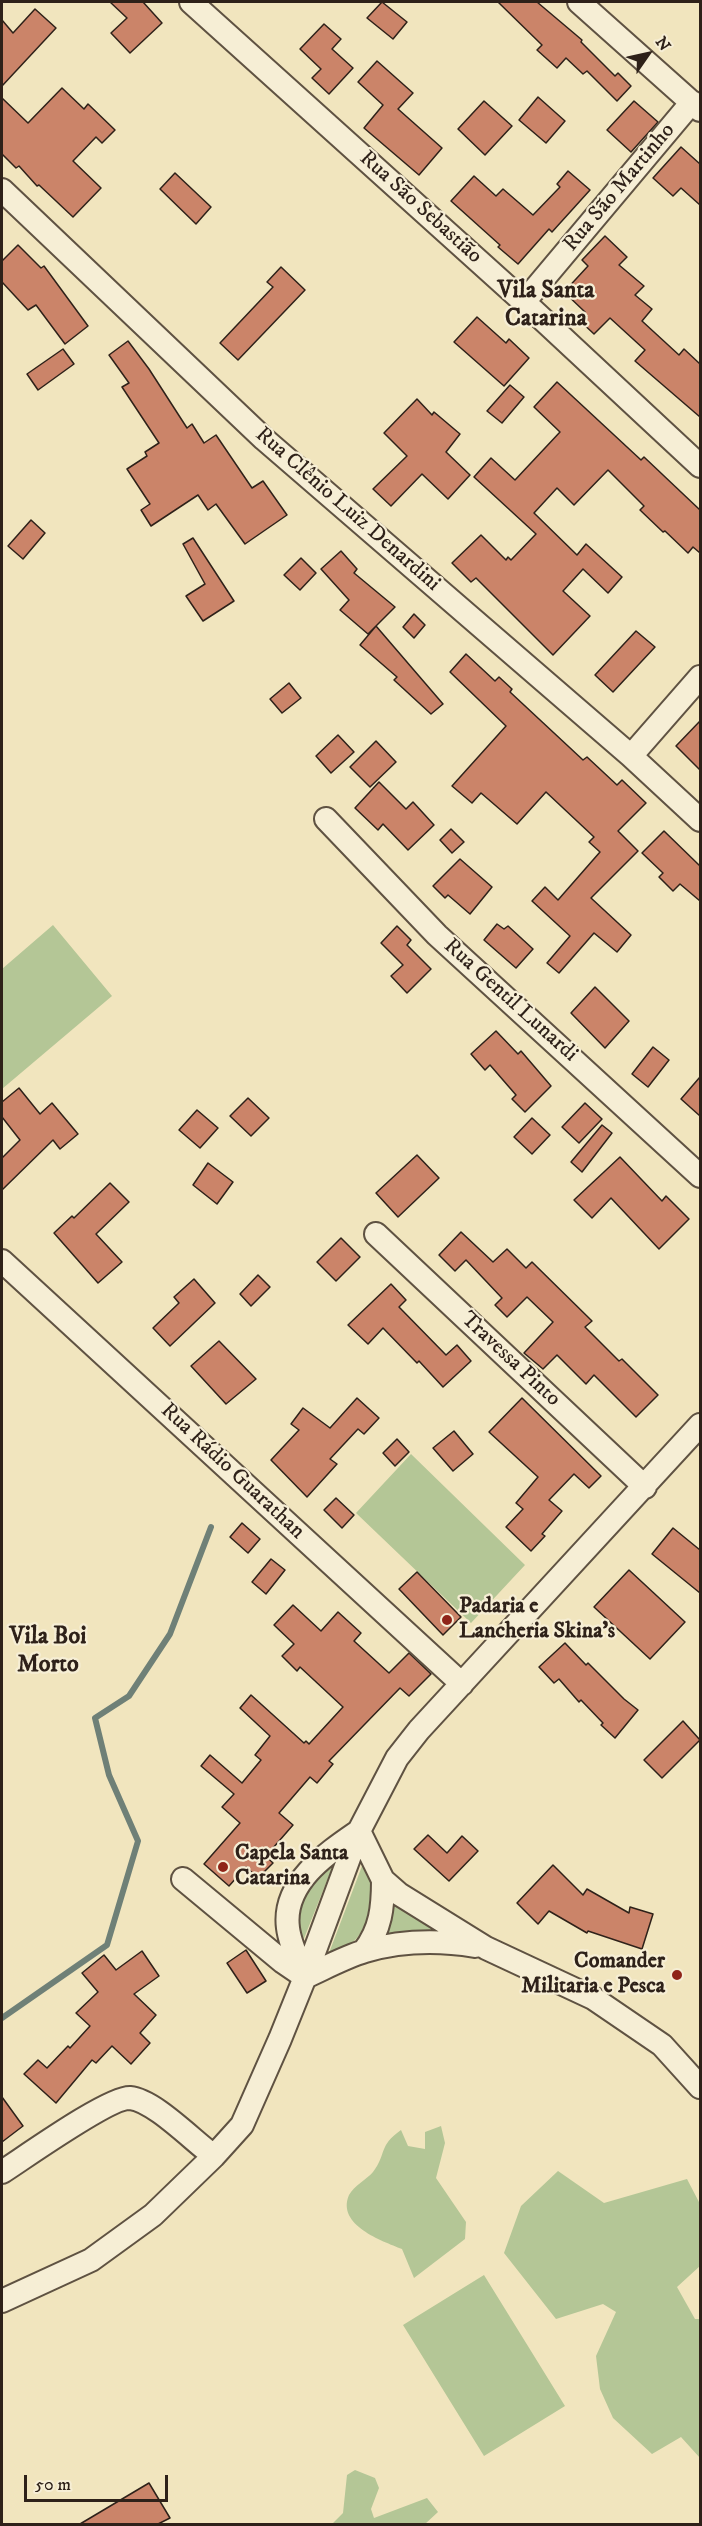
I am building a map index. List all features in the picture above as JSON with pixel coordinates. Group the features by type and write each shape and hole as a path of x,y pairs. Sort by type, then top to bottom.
{"street":[{"name":"Rua São Sebastião","path":"191,2 524,302 700,466"},
{"path":"579,2 696,106"},
{"name":"Rua São Martinho","path":"524,302 696,106"},
{"name":"Rua Clênio Luiz Denardini","path":"2,190 264,439 631,756 700,820"},
{"path":"631,756 700,678"},
{"name":"Rua Gentil Lunardi","path":"326,819 437,935 700,1176"},
{"name":"Travessa Pinto","path":"376,1234 645,1487"},
{"name":"Rua Rádio Guarathan","path":"2,1261 462,1684"},
{"path":"2,2301 91,2260 153,2215 214,2156 242,2125 305,1977 358,1831 397,1758 419,1730 700,1425"},
{"path":"358,1831 383,1880 399,1894 486,1948 593,1998 662,2045 700,2087"},
{"path":"305,1977 287,1927 297,1888 319,1859 358,1831"},
{"path":"183,1879 283,1962 305,1977"},
{"path":"364,1951 379,1926 383,1906 383,1880"},
{"path":"305,1977 364,1951 448,1941 486,1948"},
{"path":"2,2172 105,2105 130,2098 149,2106 214,2156"}],"green space":[{"path":"53,925 112,996 2,1089 2,969"},
{"path":"411,1454 525,1565 471,1623 356,1513"},
{"path":"334,1863 303,1941 296,1935 300,1903 310,1883 325,1868"},
{"path":"362,1866 374,1883 369,1915 355,1940 329,1953"},
{"path":"390,1898 450,1934 380,1938"},
{"path":"441,2126 445,2143 436,2178 466,2222 465,2239 414,2278 402,2249 363,2230 349,2215 347,2206 349,2195 373,2172 389,2141 401,2130 408,2146 425,2149 425,2132"},
{"path":"558,2171 604,2203 687,2179 700,2204 700,2266 677,2287 695,2319 700,2319 700,2458 681,2437 652,2454 613,2418 600,2389 596,2356 616,2312 603,2304 556,2319 504,2253 521,2206"},
{"path":"484,2275 565,2406 484,2456 403,2325"},
{"path":"355,2470 375,2478 379,2488 371,2509 374,2518 427,2498 438,2512 425,2524 332,2524 343,2513 347,2475"}],"building":[{"path":"110,2 143,2 162,23 130,53 111,33 127,18"},
{"path":"382,2 407,22 393,39 367,18"},
{"path":"498,2 537,2 582,40 581,42 615,76 618,73 631,86 617,101 587,71 583,74 566,58 557,68 537,50 542,45"},
{"path":"35,9 56,28 2,86 2,20 13,33"},
{"path":"324,24 341,39 332,49 353,68 329,94 312,78 321,69 300,49"},
{"path":"377,61 413,93 398,109 442,148 419,175 364,128 383,105 358,82"},
{"path":"62,88 84,109 88,104 115,130 102,143 96,137 73,161 101,188 73,217 39,185 37,186 19,166 16,168 2,154 2,98 28,123"},
{"path":"538,97 565,121 546,143 519,120"},
{"path":"484,101 512,126 485,155 458,129"},
{"path":"634,101 658,122 631,152 607,130"},
{"path":"681,147 700,164 700,205 681,188 673,196 653,178"},
{"path":"568,171 590,190 552,232 549,229 518,264 451,201 474,176 496,196 503,189 533,215 560,187 557,184"},
{"path":"175,173 211,207 196,224 160,189"},
{"path":"605,236 627,257 619,265 644,286 635,295 652,309 642,321 679,355 684,349 700,364 700,417 635,361 645,350 610,318 594,334 578,319 585,312 564,292 588,266 582,260"},
{"path":"18,245 41,268 44,266 88,326 65,344 36,305 28,310 2,282 2,261"},
{"path":"281,267 305,290 238,360 220,343 273,287 267,282"},
{"path":"477,317 506,343 509,339 529,358 504,386 454,342"},
{"path":"128,341 187,428 192,424 204,443 216,435 252,488 263,481 287,515 245,544 216,504 208,510 198,495 151,526 141,510 150,504 127,469 147,456 145,452 159,443 122,387 129,383 109,355"},
{"path":"63,349 74,364 38,390 27,374"},
{"path":"557,382 641,460 644,457 700,510 700,553 693,547 688,553 665,531 663,532 640,510 644,506 608,470 574,505 557,488 534,513 577,555 586,544 622,577 608,593 583,569 563,591 590,616 553,655 476,578 471,582 452,563 481,535 506,560 508,557 511,560 536,534 474,477 491,458 515,480 560,432 534,407"},
{"path":"510,385 524,397 502,423 487,411"},
{"path":"417,399 432,415 434,412 460,434 446,452 470,475 448,499 422,474 391,506 373,489 407,456 384,433"},
{"path":"31,520 45,533 23,559 8,546"},
{"path":"193,538 234,601 203,621 186,596 205,584 183,544"},
{"path":"341,551 357,569 354,573 395,607 368,634 340,610 349,600 321,569"},
{"path":"301,558 316,573 300,590 284,575"},
{"path":"414,614 425,625 414,638 403,627"},
{"path":"376,626 443,704 431,714 394,680 397,677 360,645"},
{"path":"636,631 655,647 613,692 595,675"},
{"path":"466,654 495,681 499,677 512,689 510,692 583,760 587,757 617,785 622,780 646,803 618,831 638,851 591,898 631,935 617,952 594,933 559,973 547,963 570,936 532,901 545,887 558,900 600,852 589,842 594,837 546,792 517,824 481,793 472,803 452,786 506,726 450,672"},
{"path":"289,683 301,698 282,713 270,699"},
{"path":"700,721 700,770 676,746"},
{"path":"338,735 354,752 331,773 316,756"},
{"path":"376,741 396,762 370,787 350,767"},
{"path":"379,782 406,809 413,802 434,825 408,850 383,824 378,830 355,808"},
{"path":"451,829 464,842 452,853 440,840"},
{"path":"664,831 700,866 700,901 680,884 673,891 659,877 663,873 642,853"},
{"path":"460,859 492,887 470,914 448,895 445,898 433,886"},
{"path":"497,924 504,929 508,926 533,949 516,968 484,940"},
{"path":"397,926 411,940 407,945 431,969 407,993 391,976 403,965 381,943"},
{"path":"595,987 629,1021 605,1048 571,1013"},
{"path":"496,1031 518,1054 521,1051 551,1086 525,1112 512,1099 516,1095 490,1065 485,1070 471,1054"},
{"path":"653,1047 669,1060 648,1087 632,1074"},
{"path":"700,1077 700,1116 681,1099"},
{"path":"19,1088 40,1114 52,1103 78,1134 60,1149 53,1140 2,1190 2,1158 20,1140 2,1117 2,1102"},
{"path":"248,1098 269,1118 251,1136 230,1116"},
{"path":"585,1103 602,1119 579,1143 562,1127"},
{"path":"197,1110 218,1128 200,1148 179,1130"},
{"path":"532,1118 550,1135 532,1154 514,1137"},
{"path":"602,1125 612,1133 582,1172 571,1162"},
{"path":"417,1155 439,1178 398,1217 376,1193"},
{"path":"620,1157 662,1201 666,1196 689,1219 659,1249 611,1198 592,1218 574,1200"},
{"path":"208,1163 233,1182 217,1204 193,1185"},
{"path":"110,1183 129,1202 96,1234 122,1262 98,1283 54,1233 72,1216 74,1218"},
{"path":"461,1232 493,1262 507,1249 526,1268 532,1262 592,1321 585,1327 619,1361 622,1359 658,1395 636,1417 594,1375 586,1384 557,1355 543,1369 524,1353 553,1322 527,1297 507,1317 495,1305 502,1298 466,1260 455,1271 439,1255"},
{"path":"341,1238 360,1257 336,1281 317,1262"},
{"path":"258,1275 270,1287 251,1306 240,1294"},
{"path":"194,1279 215,1303 170,1346 153,1328 179,1303 174,1297"},
{"path":"391,1284 406,1300 399,1307 446,1355 457,1345 471,1361 443,1387 383,1328 368,1344 348,1325"},
{"path":"219,1341 256,1379 226,1404 191,1366"},
{"path":"357,1398 379,1418 364,1434 358,1429 330,1459 337,1464 307,1497 271,1460 299,1430 291,1424 303,1408 330,1428"},
{"path":"522,1398 601,1476 589,1488 574,1474 549,1500 562,1511 542,1534 545,1536 531,1551 506,1527 523,1509 516,1503 538,1477 489,1432"},
{"path":"454,1431 473,1454 453,1471 433,1448"},
{"path":"397,1439 409,1452 395,1466 383,1453"},
{"path":"336,1498 354,1515 342,1528 324,1510"},
{"path":"242,1523 260,1539 248,1553 230,1537"},
{"path":"673,1528 700,1550 700,1593 652,1554"},
{"path":"271,1559 285,1570 266,1594 252,1582"},
{"path":"629,1570 685,1622 650,1659 594,1607"},
{"path":"417,1572 461,1617 443,1635 399,1589"},
{"path":"293,1605 321,1631 338,1612 361,1633 354,1641 389,1673 409,1653 431,1674 409,1696 400,1688 329,1761 333,1764 317,1783 310,1777 279,1813 293,1825 266,1856 273,1863 258,1878 246,1867 229,1886 204,1864 240,1823 222,1807 234,1794 201,1766 210,1755 242,1783 261,1760 255,1755 270,1736 240,1708 251,1695 304,1743 306,1741 309,1744 343,1707 300,1667 297,1671 282,1656 294,1644 274,1625"},
{"path":"565,1643 586,1665 588,1663 638,1710 615,1738 559,1679 554,1683 539,1667"},
{"path":"683,1721 700,1740 662,1778 644,1760"},
{"path":"428,1835 447,1853 462,1836 478,1851 449,1881 414,1849"},
{"path":"553,1865 583,1895 587,1889 629,1913 630,1907 653,1914 642,1949 588,1931 587,1933 549,1911 538,1924 517,1903"},
{"path":"246,1950 266,1981 247,1993 227,1963"},
{"path":"142,1951 159,1976 134,1994 156,2015 140,2033 150,2043 131,2064 112,2046 96,2063 92,2060 56,2103 24,2074 38,2060 47,2068 90,2026 76,2013 98,1992 82,1973 104,1955 116,1970"},
{"path":"2,2097 23,2126 2,2142"},
{"path":"149,2483 170,2518 158,2524 80,2524"}],"waterway":[{"path":"2,2018 107,1945 138,1841 109,1775 95,1718 129,1696 170,1634 211,1527"}],"place":[{"name":"Padaria e Lancheria Skina's","path":"447,1620"},
{"name":"Capela Santa Catarina","path":"223,1867"},
{"name":"Comander Militaria e Pesca","path":"677,1975"}],"district":[{"name":"Vila Santa Catarina","path":"546,306"},
{"name":"Vila Boi Morto","path":"48,1652"}]}
